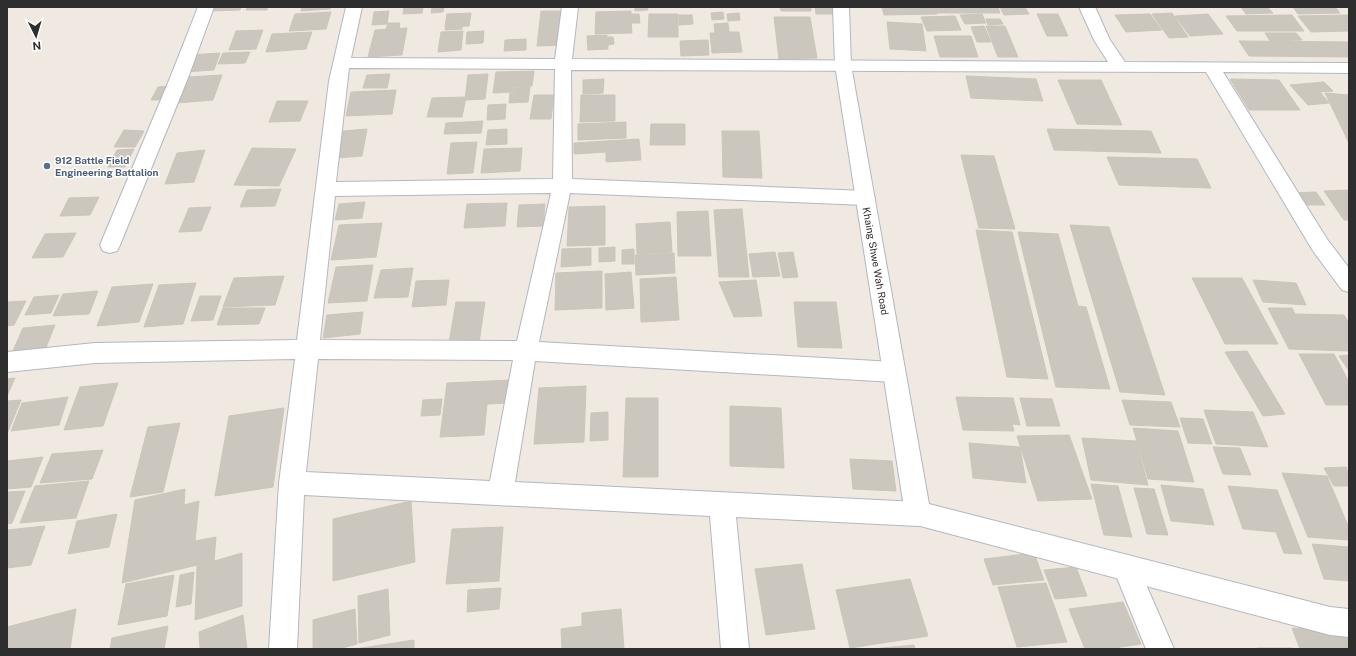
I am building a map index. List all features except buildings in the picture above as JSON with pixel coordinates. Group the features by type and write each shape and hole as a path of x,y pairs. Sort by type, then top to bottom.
{"street":[{"path":"110,245 179,78 206,7"},
{"path":"283,649 292,483 338,81 354,7"},
{"path":"500,493 526,351 562,186 563,64 570,7"},
{"name":"Khaing Shwe Wah Road","path":"841,7 843,65 918,514"},
{"path":"1087,7 1102,40 1120,67"},
{"path":"342,63 1349,68"},
{"path":"1211,67 1320,245 1349,284"},
{"path":"325,189 562,186 865,198"},
{"path":"7,362 95,353 307,350 526,351 894,372"},
{"path":"292,483 918,514 1330,621 1349,623"},
{"path":"722,504 735,649"},
{"path":"1126,568 1160,649"}],"place":[{"name":"912 Battle Field Engineering Battalion","path":"47,166"}]}
